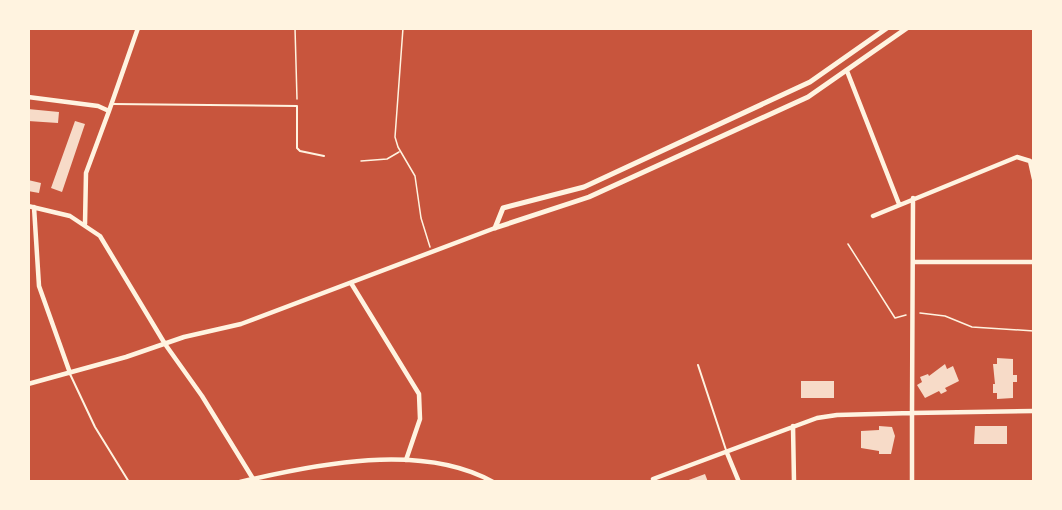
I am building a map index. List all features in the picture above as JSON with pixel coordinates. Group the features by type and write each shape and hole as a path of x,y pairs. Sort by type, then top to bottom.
{"street":[{"path":"86,224 86,172 113,104 138,28"},
{"path":"495,228 503,208 584,187 799,87 888,28"},
{"path":"28,384 242,324 431,250 590,197 808,97 907,28"},
{"path":"847,71 899,204"},
{"path":"28,97 98,106 109,111"},
{"path":"873,216 1017,157 1030,161 1034,179"},
{"path":"912,482 913,198"},
{"path":"70,373 39,286 31,206 70,216 86,224 106,244 165,344 220,423 254,480"},
{"path":"914,262 1034,262"},
{"path":"351,283 419,394 420,419 406,460"},
{"path":"651,481 793,426 837,415 1034,411"},
{"path":"793,426 794,482"},
{"path":"727,453 739,482"},
{"path":"240,482 344,464 406,460 450,464 493,482"}],"lane":[{"path":"113,104 297,106 297,148 302,152 324,156"},
{"path":"698,365 727,453"},
{"path":"70,373 95,427 129,482"}],"path":[{"path":"295,28 297,106"},
{"path":"403,28 395,132 400,152 415,176 421,218 431,250"},
{"path":"361,161 387,159 400,152"},
{"path":"848,244 895,318 914,314 945,316 972,327 1034,331"}],"building":[{"path":"28,109 59,112 58,123 28,121"},
{"path":"75,121 85,124 62,192 51,188"},
{"path":"28,180 41,183 39,193 28,191"},
{"path":"997,358 1013,359 1013,375 1017,375 1017,382 1013,382 1013,398 997,399 997,393 993,393 993,384 995,384 993,364 997,364"},
{"path":"945,364 947,369 953,366 959,381 945,388 947,391 941,394 939,391 925,398 917,385 922,382 920,377 928,374 929,376"},
{"path":"801,381 834,381 834,398 801,398"},
{"path":"879,426 892,427 895,436 891,454 879,454 879,451 861,448 861,431 879,430"},
{"path":"975,426 1007,426 1007,444 974,444"},
{"path":"705,474 708,482 686,482 686,481"}]}
